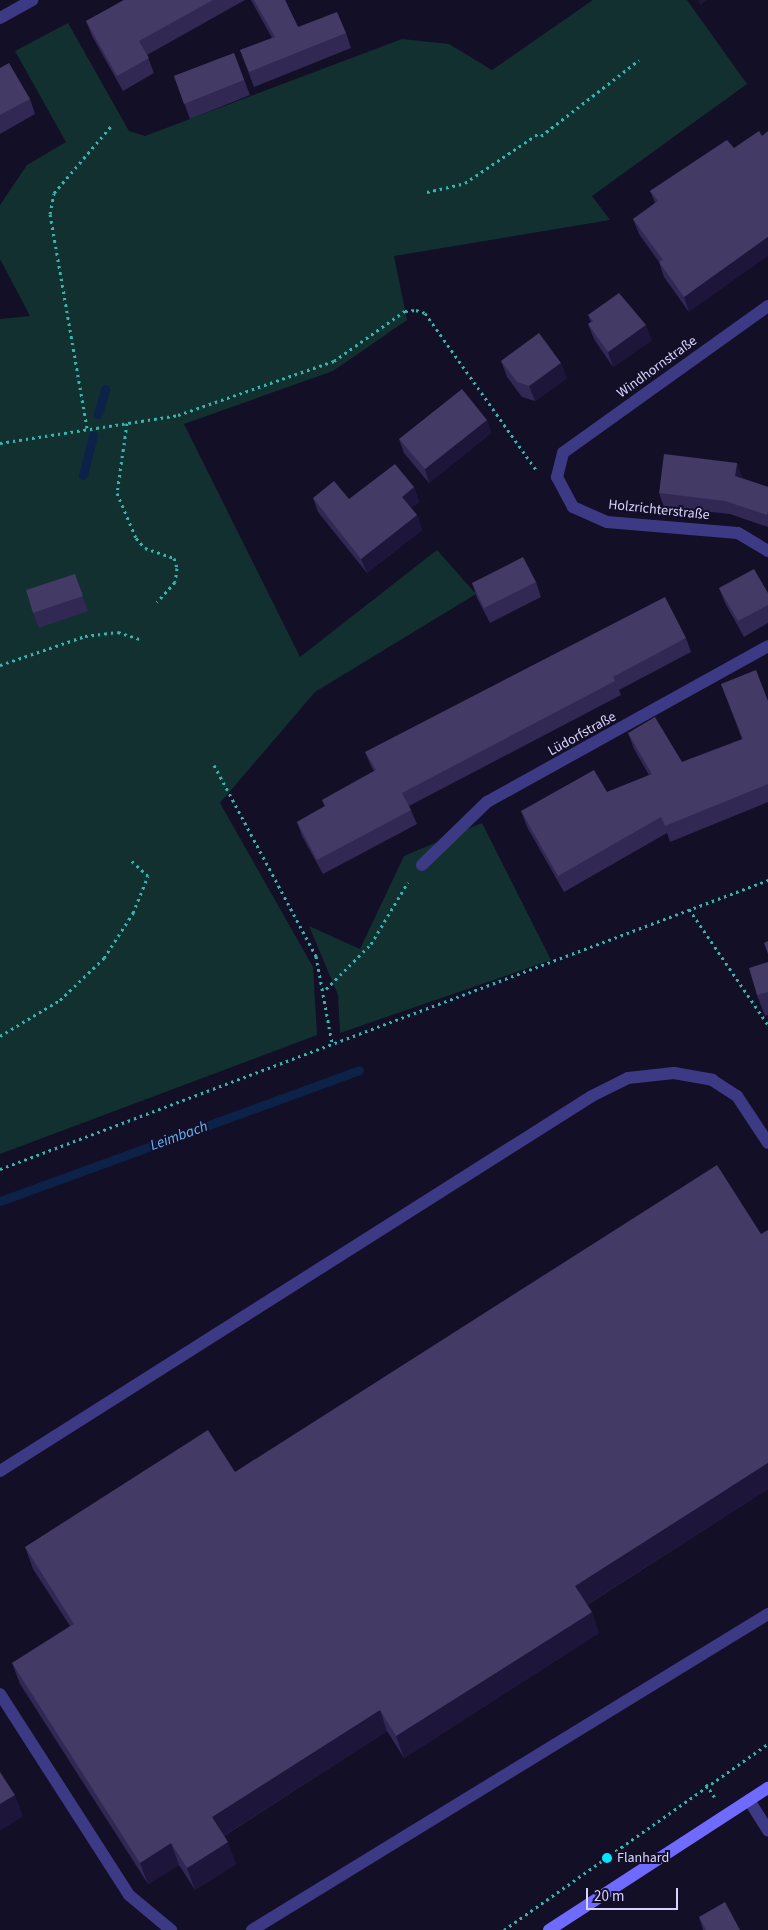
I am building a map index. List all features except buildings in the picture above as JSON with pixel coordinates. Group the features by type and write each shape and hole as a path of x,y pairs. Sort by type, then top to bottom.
{"main road":[{"path":"549,1930 768,1788"}],"street":[{"path":"0,18 32,0"},
{"name":"Windhornstraße","path":"563,453 768,306"},
{"name":"Holzrichterstraße","path":"563,453 557,477 573,507 608,522 738,533 768,550"},
{"name":"Lüdorfstraße","path":"422,865 487,802 768,646"},
{"path":"0,1471 583,1101 628,1078 674,1073 712,1080 738,1096 768,1142"},
{"path":"252,1930 768,1614"},
{"path":"0,1694 129,1895 170,1930"},
{"path":"750,1800 768,1830"}],"path":[{"path":"427,192 464,183 540,134 639,60"},
{"path":"87,428 50,214 54,193 112,125"},
{"path":"0,443 178,415 334,361 405,311 416,310 425,314 538,473"},
{"path":"127,422 117,493 136,538 145,548 174,558 177,568 175,582 157,602"},
{"path":"0,664 85,636 118,632 140,639"},
{"path":"214,765 316,956 326,990 332,1043"},
{"path":"0,1036 60,1000 104,958 133,913 148,876 131,860"},
{"path":"326,990 371,944 422,865"},
{"path":"0,1169 768,880"},
{"path":"689,909 768,1025"},
{"path":"504,1930 768,1744"}],"green space":[{"path":"593,0 687,0 747,84 592,196 610,220 394,256 407,320 333,371 184,424 300,657 437,550 476,594 315,692 220,803 313,967 317,1035 0,1154 0,319 30,316 0,259 0,205 27,165 66,142 15,51 68,23 129,131 145,136 402,39 449,44 492,70"},
{"path":"482,823 551,960 340,1033 338,995 309,926 360,949 404,856"}],"waterway":[{"path":"98,414 105,389"},
{"path":"83,475 93,435"},
{"name":"Leimbach","path":"0,1201 359,1070"}],"place":[{"name":"Flanhard","path":"607,1858"}]}
